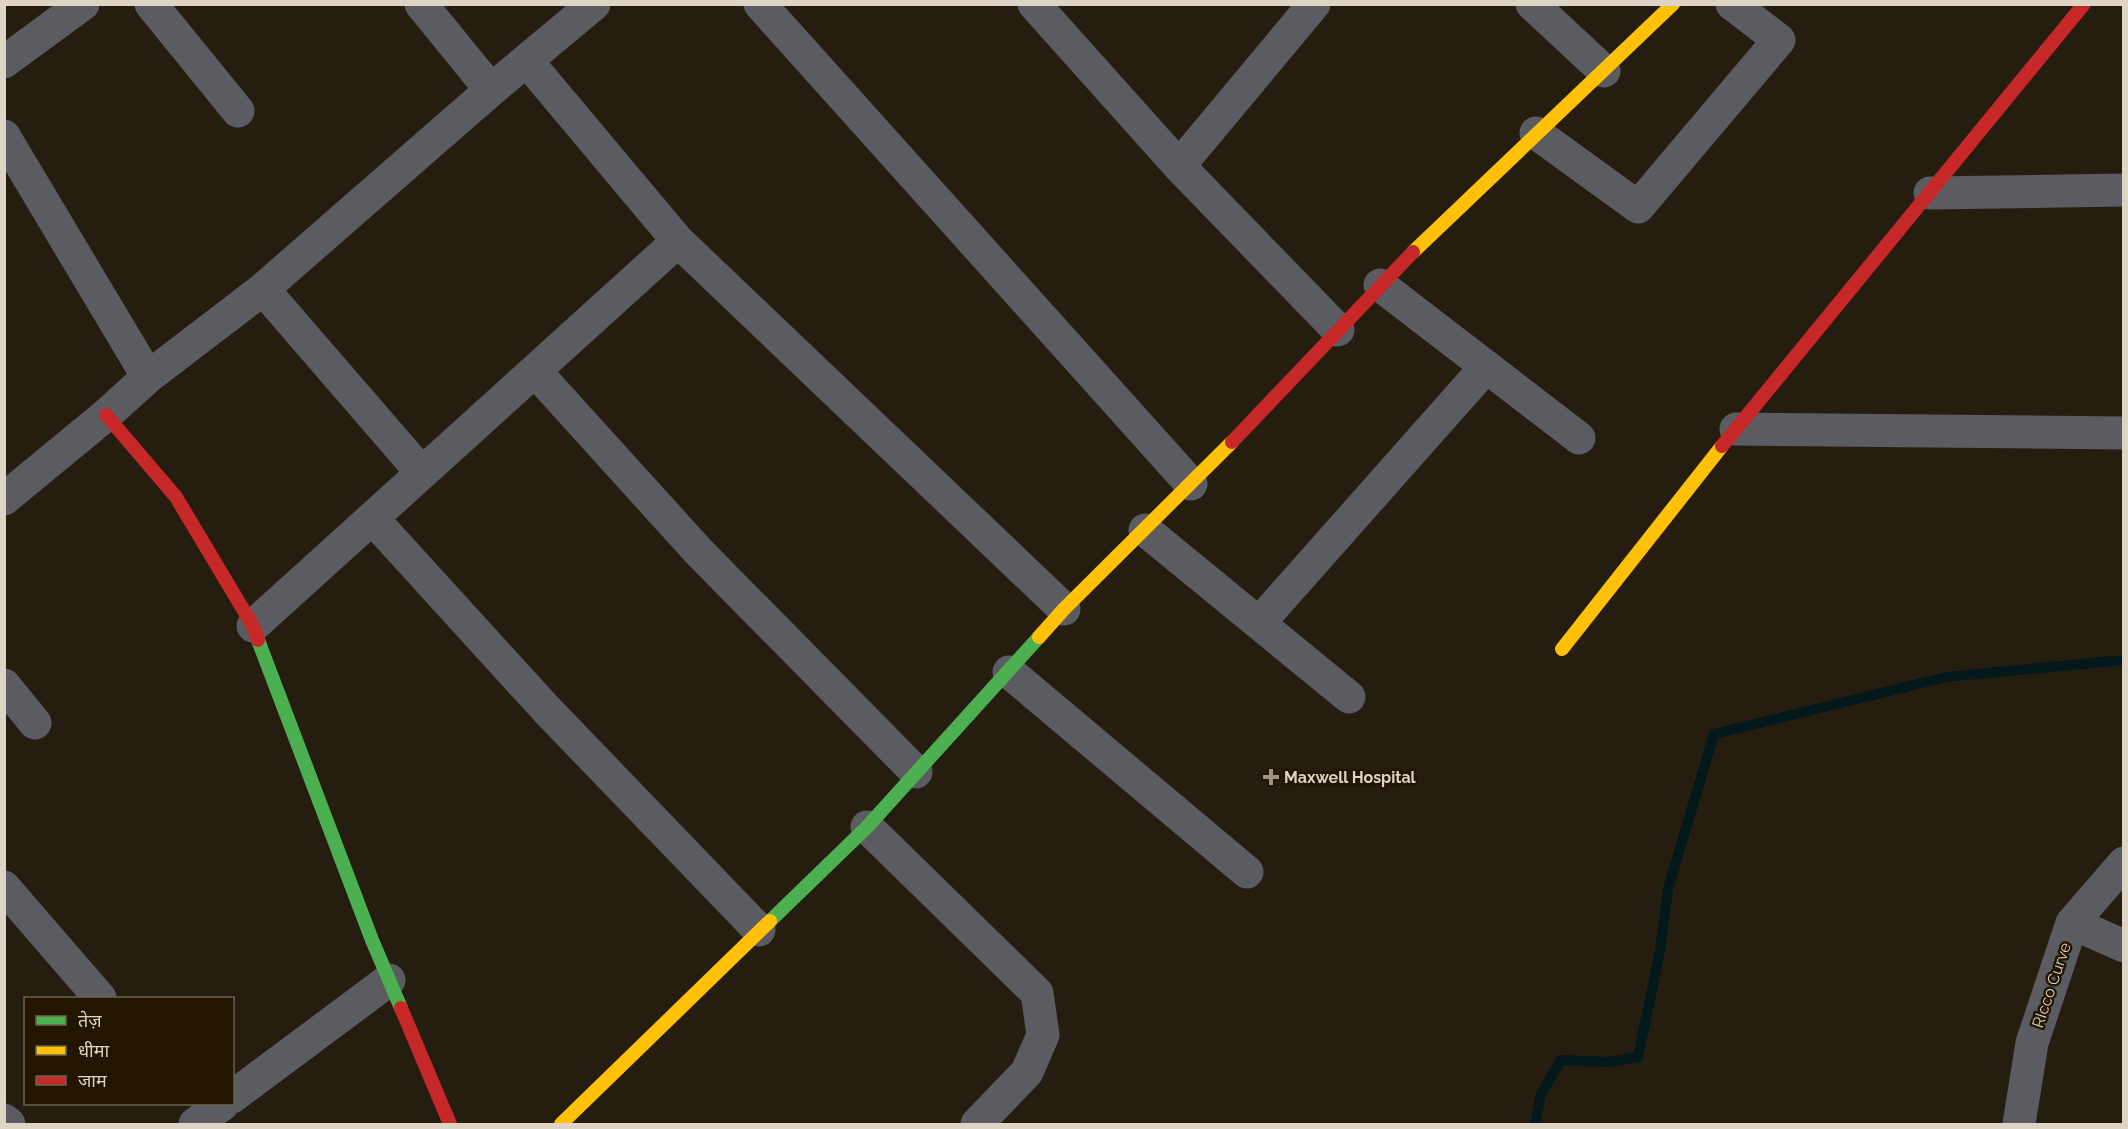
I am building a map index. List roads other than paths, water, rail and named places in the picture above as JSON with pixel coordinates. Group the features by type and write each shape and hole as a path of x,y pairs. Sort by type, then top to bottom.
{"street":[{"path":"4,62 83,4"},
{"path":"152,4 238,111"},
{"path":"421,4 491,90"},
{"path":"4,499 106,415 148,377 263,289 491,90 594,4"},
{"path":"760,4 1191,484"},
{"path":"1034,4 1179,166 1338,330"},
{"path":"1179,166 1314,4"},
{"path":"1532,4 1604,71"},
{"path":"561,1125 867,827 1064,609 1191,484 1380,285 1673,4"},
{"path":"1536,133 1638,207 1779,40 1732,4"},
{"path":"1562,649 1736,429 2084,4"},
{"path":"527,61 678,241 1064,609"},
{"path":"4,136 148,377"},
{"path":"1930,193 2124,190"},
{"path":"253,626 678,241"},
{"path":"1380,285 1579,438"},
{"path":"263,289 422,473"},
{"path":"1259,623 1486,367"},
{"path":"535,371 699,552 916,772"},
{"path":"106,415 176,497 253,626 372,940 450,1125"},
{"path":"1736,429 2124,433"},
{"path":"372,518 547,710 759,930"},
{"path":"1145,530 1349,697"},
{"path":"1009,672 1248,872"},
{"path":"4,685 35,723"},
{"path":"867,827 1037,993 1043,1035 1028,1072 976,1125"},
{"name":"RIcco Curve","path":"2019,1125 2032,1043 2072,923 2124,863"},
{"path":"4,887 98,997"},
{"path":"2072,923 2124,946"},
{"path":"234,1095 389,981"},
{"path":"4,1120 9,1125"}],"waterway":[{"path":"1535,1124 1541,1094 1561,1060 1609,1062 1638,1057 1660,951 1668,889 1714,734 1946,677 2124,660"}],"place":[{"name":"Maxwell Hospital","path":"1271,777"}]}
